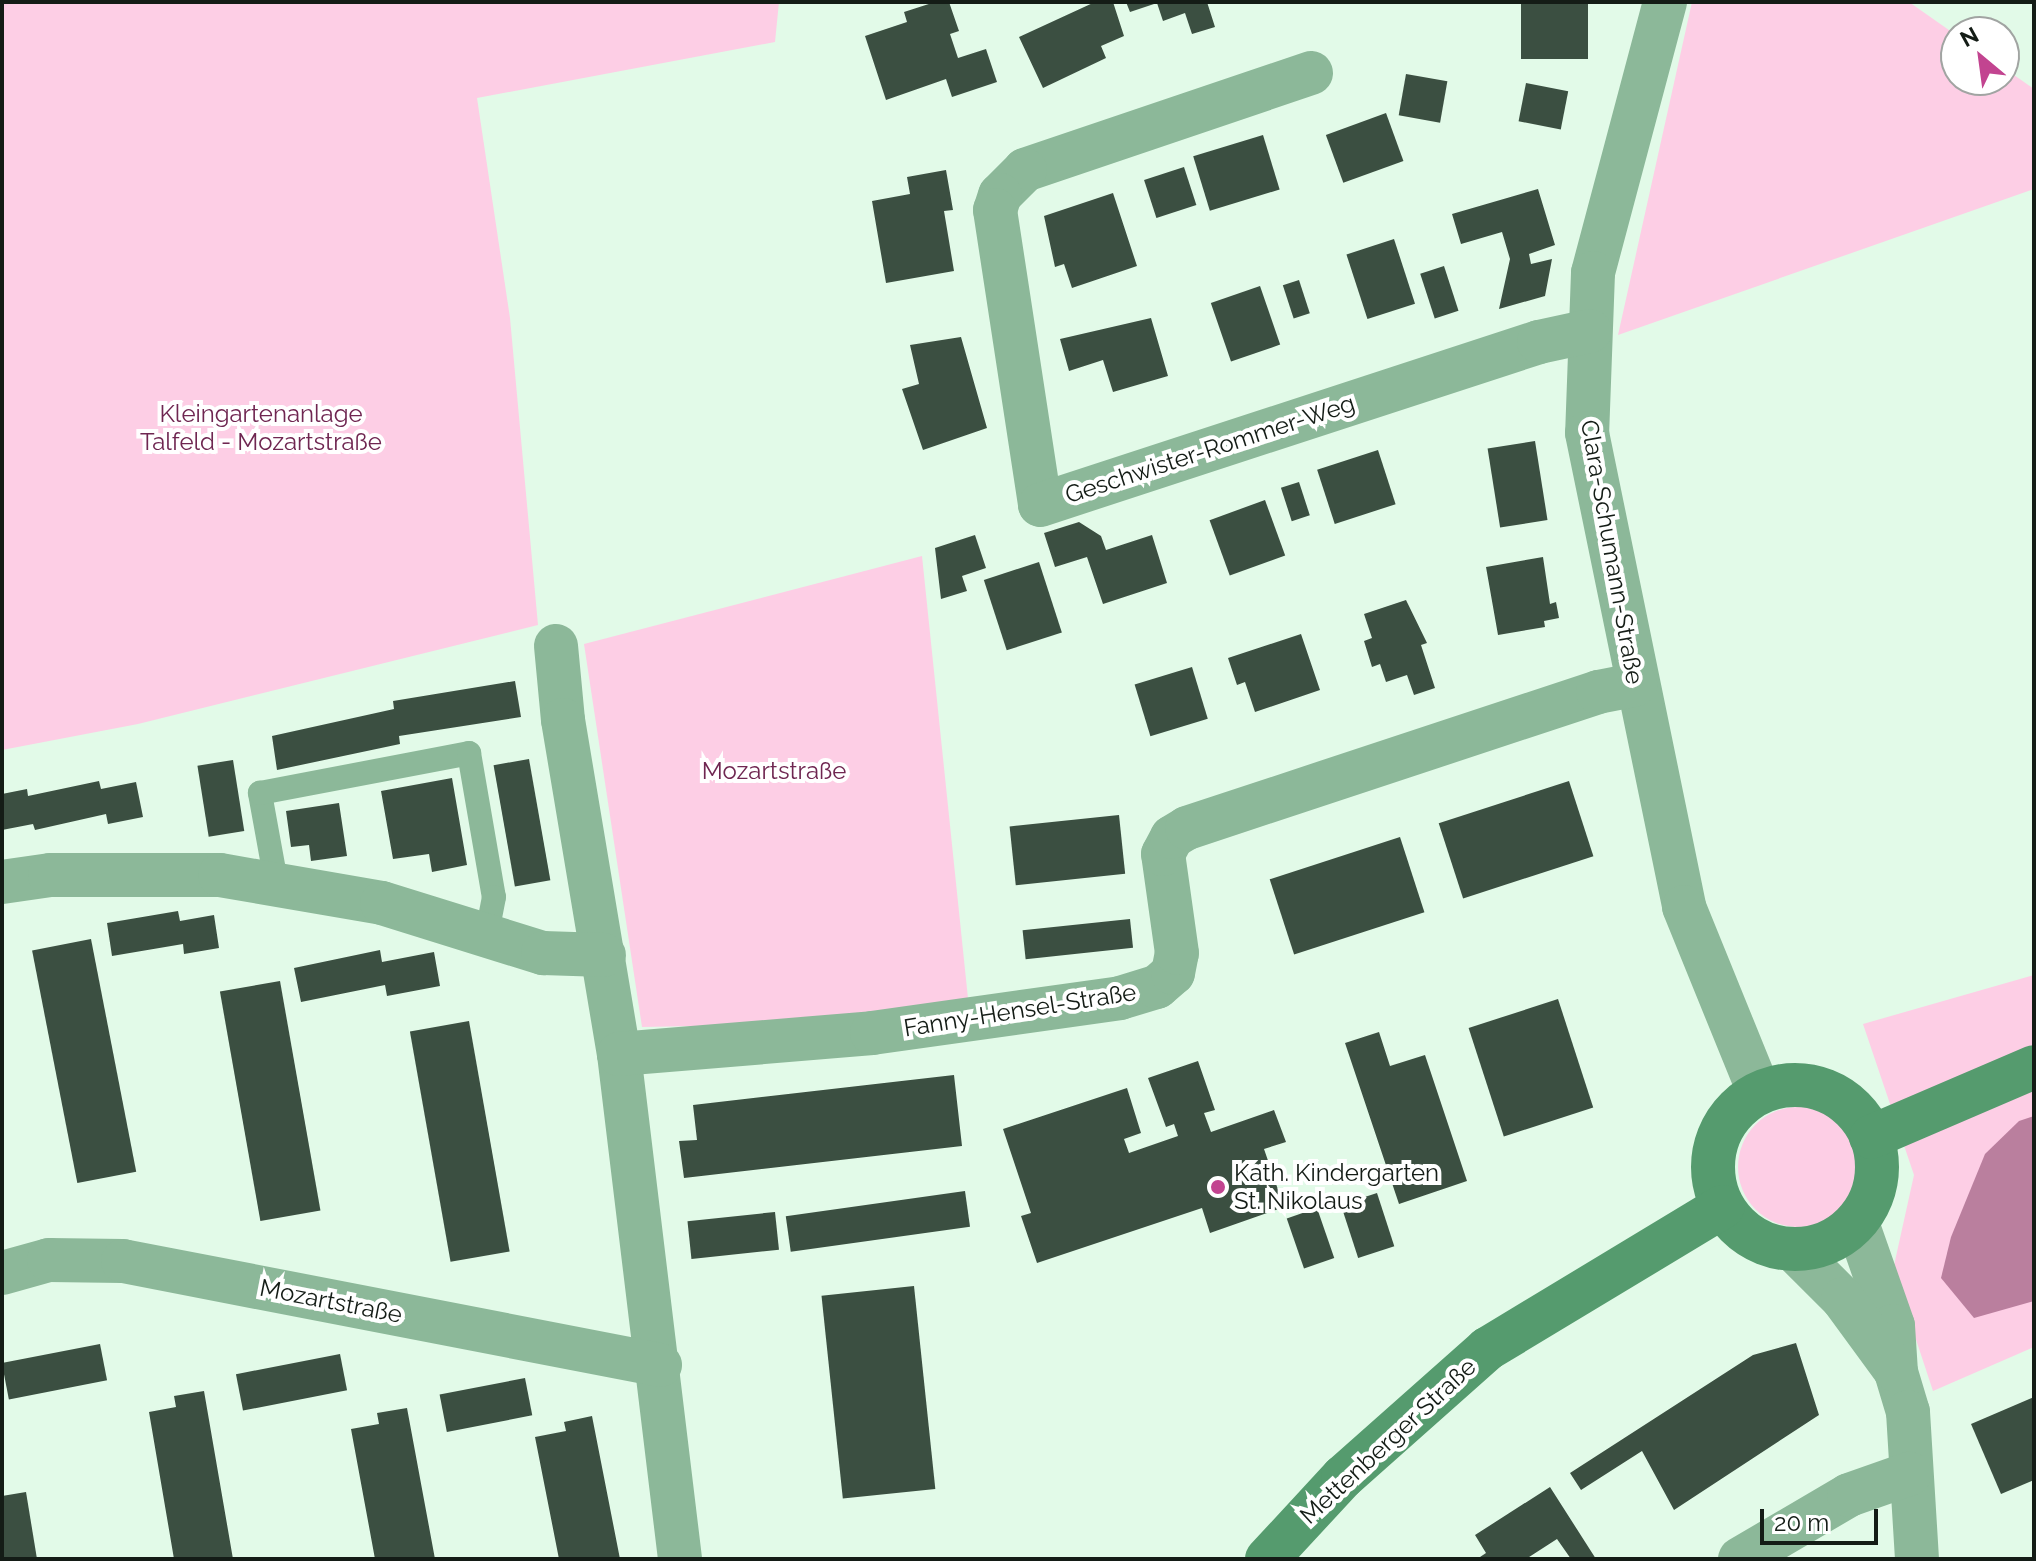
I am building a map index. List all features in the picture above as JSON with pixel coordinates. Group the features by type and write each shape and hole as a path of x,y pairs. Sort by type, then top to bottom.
{"main road":[{"path":"1871,1137 2034,1067"},
{"path":"1783,1085 1832,1093 1852,1107 1871,1137 1877,1177 1857,1223 1817,1247 1794,1250 1748,1236 1722,1207 1712,1175 1714,1150 1723,1126 1759,1092 1783,1085"},
{"name":"Mettenberger Straße","path":"1267,1559 1343,1477 1487,1349 1722,1207"}],"street":[{"name":"Clara-Schumann-Straße","path":"1665,2 1593,273 1587,433 1635,685 1684,907 1759,1092"},
{"name":"Geschwister-Rommer-Weg","path":"1311,73 1025,170 1000,195 995,210 1040,505 1539,342 1590,331"},
{"path":"556,646 563,720 619,1054 660,1365 680,1559"},
{"name":"Fanny-Hensel-Straße","path":"619,1054 872,1033 1120,998 1157,987 1173,973 1177,953 1163,854 1172,837 1187,828 1598,692 1635,685"},
{"path":"2,882 50,875 220,875 382,903 543,953 604,955"},
{"path":"1857,1223 1881,1281 1893,1326 1896,1372 1908,1412 1909,1474 1917,1559"},
{"path":"1794,1250 1843,1299 1896,1372"},
{"name":"Mozartstraße","path":"2,1273 49,1260 123,1261 660,1365"},
{"path":"1740,1559 1849,1495 1909,1474"}],"lane":[{"path":"277,887 260,793 469,753 494,897 487,934"}],"green space":[{"name":"Kleingartenanlage Talfeld - Mozartstraße","path":"2,2 779,2 775,42 477,98 510,318 538,625 138,724 2,750"},
{"path":"1692,2 1909,2 1940,24 1940,96 2020,96 2020,79 2034,89 2034,189 1618,335"},
{"name":"Mozartstraße","path":"922,556 969,1008 863,1023 642,1027 584,644"},
{"path":"2034,975 2034,1347 1933,1391 1893,1270 1914,1175 1863,1024"},
{"path":"1798,1107 1821,1111 1841,1124 1854,1144 1858,1167 1854,1190 1841,1210 1821,1223 1798,1227 1775,1223 1755,1210 1742,1190 1738,1167 1742,1144 1755,1124 1775,1111"}],"shaded area":[{"path":"2034,1116 2034,1301 1974,1318 1941,1278 1951,1237 1985,1154 2019,1121"}],"building":[{"path":"935,2 949,2 959,31 950,34 958,58 986,49 997,82 952,97 946,79 886,100 865,36 907,22 904,12"},
{"path":"1095,2 1113,2 1124,36 1101,46 1106,58 1043,88 1019,37"},
{"path":"1126,2 1207,2 1215,27 1192,34 1185,13 1163,21 1157,3 1130,12"},
{"path":"1521,2 1588,2 1588,59 1521,59"},
{"path":"1406,74 1447,81 1440,123 1399,115"},
{"path":"1526,83 1568,91 1561,129 1519,121"},
{"path":"1386,113 1403,161 1343,183 1326,135"},
{"path":"1263,135 1280,190 1210,211 1193,156"},
{"path":"1184,167 1196,205 1156,218 1144,180"},
{"path":"946,170 953,210 944,211 954,271 886,283 872,201 910,194 907,177"},
{"path":"1538,189 1555,245 1529,254 1531,264 1552,259 1545,296 1499,309 1510,259 1502,232 1461,244 1452,214"},
{"path":"1113,193 1137,266 1072,288 1064,264 1055,267 1044,216"},
{"path":"1394,239 1415,304 1367,319 1346,254"},
{"path":"1444,266 1459,311 1435,318 1420,274"},
{"path":"1299,280 1310,313 1294,319 1283,285"},
{"path":"1260,286 1280,345 1231,362 1211,303"},
{"path":"1151,318 1168,376 1113,392 1103,360 1069,371 1060,339"},
{"path":"961,337 987,428 923,450 902,389 919,384 910,345"},
{"path":"1535,441 1548,520 1500,528 1488,449"},
{"path":"1378,450 1396,504 1335,524 1317,470"},
{"path":"1299,482 1310,515 1292,521 1281,488"},
{"path":"1265,500 1285,555 1230,576 1210,520"},
{"path":"1079,522 1101,536 1106,550 1152,535 1167,583 1103,604 1087,557 1055,567 1044,533"},
{"path":"975,535 986,568 962,576 967,591 941,599 935,548"},
{"path":"1543,557 1550,604 1556,602 1559,618 1544,621 1545,627 1498,635 1486,567"},
{"path":"1039,562 1062,632 1007,650 984,580"},
{"path":"1406,600 1427,643 1421,645 1435,688 1414,695 1407,675 1386,682 1380,664 1372,667 1364,641 1372,638 1364,614"},
{"path":"1301,634 1320,690 1255,712 1245,682 1237,685 1228,658"},
{"path":"1192,667 1208,719 1150,736 1135,685"},
{"path":"515,681 521,717 399,736 400,744 277,770 272,736 394,709 393,701"},
{"path":"529,759 550,880 515,886 494,765"},
{"path":"233,760 244,831 209,837 197,766"},
{"path":"452,778 467,865 432,872 429,854 393,859 381,791"},
{"path":"99,781 101,789 136,782 143,817 108,824 106,814 35,830 33,824 2,830 2,794 27,789 28,796"},
{"path":"1569,781 1593,856 1463,898 1439,823"},
{"path":"339,803 347,856 311,861 309,845 291,847 286,811"},
{"path":"1119,815 1125,874 1016,885 1010,826"},
{"path":"1400,837 1424,912 1294,954 1270,879"},
{"path":"178,911 180,921 214,915 219,948 184,954 183,944 112,956 107,923"},
{"path":"1130,919 1133,948 1026,959 1023,930"},
{"path":"91,939 136,1172 77,1183 32,950"},
{"path":"380,950 382,962 434,952 440,986 387,996 385,985 301,1002 294,968"},
{"path":"280,981 320,1210 260,1221 220,992"},
{"path":"1558,999 1593,1107 1504,1136 1469,1028"},
{"path":"469,1021 510,1251 451,1262 410,1031"},
{"path":"1379,1032 1390,1066 1425,1055 1467,1181 1399,1204 1345,1043"},
{"path":"1198,1061 1215,1110 1204,1113 1211,1132 1274,1110 1286,1142 1264,1149 1284,1207 1210,1233 1202,1208 1037,1263 1021,1216 1031,1213 1003,1129 1127,1088 1141,1133 1124,1139 1129,1153 1178,1136 1174,1124 1166,1127 1148,1078"},
{"path":"954,1075 962,1146 684,1178 679,1141 697,1140 693,1105"},
{"path":"965,1191 970,1227 791,1252 786,1216"},
{"path":"1377,1193 1394,1246 1358,1258 1341,1205"},
{"path":"1317,1208 1334,1258 1304,1269 1287,1218"},
{"path":"775,1212 779,1250 691,1259 687,1221"},
{"path":"914,1286 935,1489 843,1499 822,1296"},
{"path":"1796,1343 1819,1415 1674,1510 1642,1451 1581,1490 1570,1473 1753,1355"},
{"path":"100,1344 107,1380 9,1399 2,1363"},
{"path":"340,1354 347,1390 243,1411 236,1374"},
{"path":"525,1378 532,1415 447,1432 440,1395"},
{"path":"204,1391 233,1559 174,1559 149,1412 176,1407 174,1396"},
{"path":"2034,1397 2034,1480 2001,1494 1971,1424"},
{"path":"407,1408 435,1559 375,1559 351,1429 379,1424 377,1413"},
{"path":"592,1416 620,1559 559,1559 535,1437 566,1431 564,1422"},
{"path":"1550,1487 1596,1559 1571,1559 1557,1539 1526,1559 1477,1559 1486,1553 1475,1535"},
{"path":"26,1492 37,1559 2,1559 2,1496"}],"place":[{"name":"Kath. Kindergarten St. Nikolaus","path":"1218,1187"}]}
